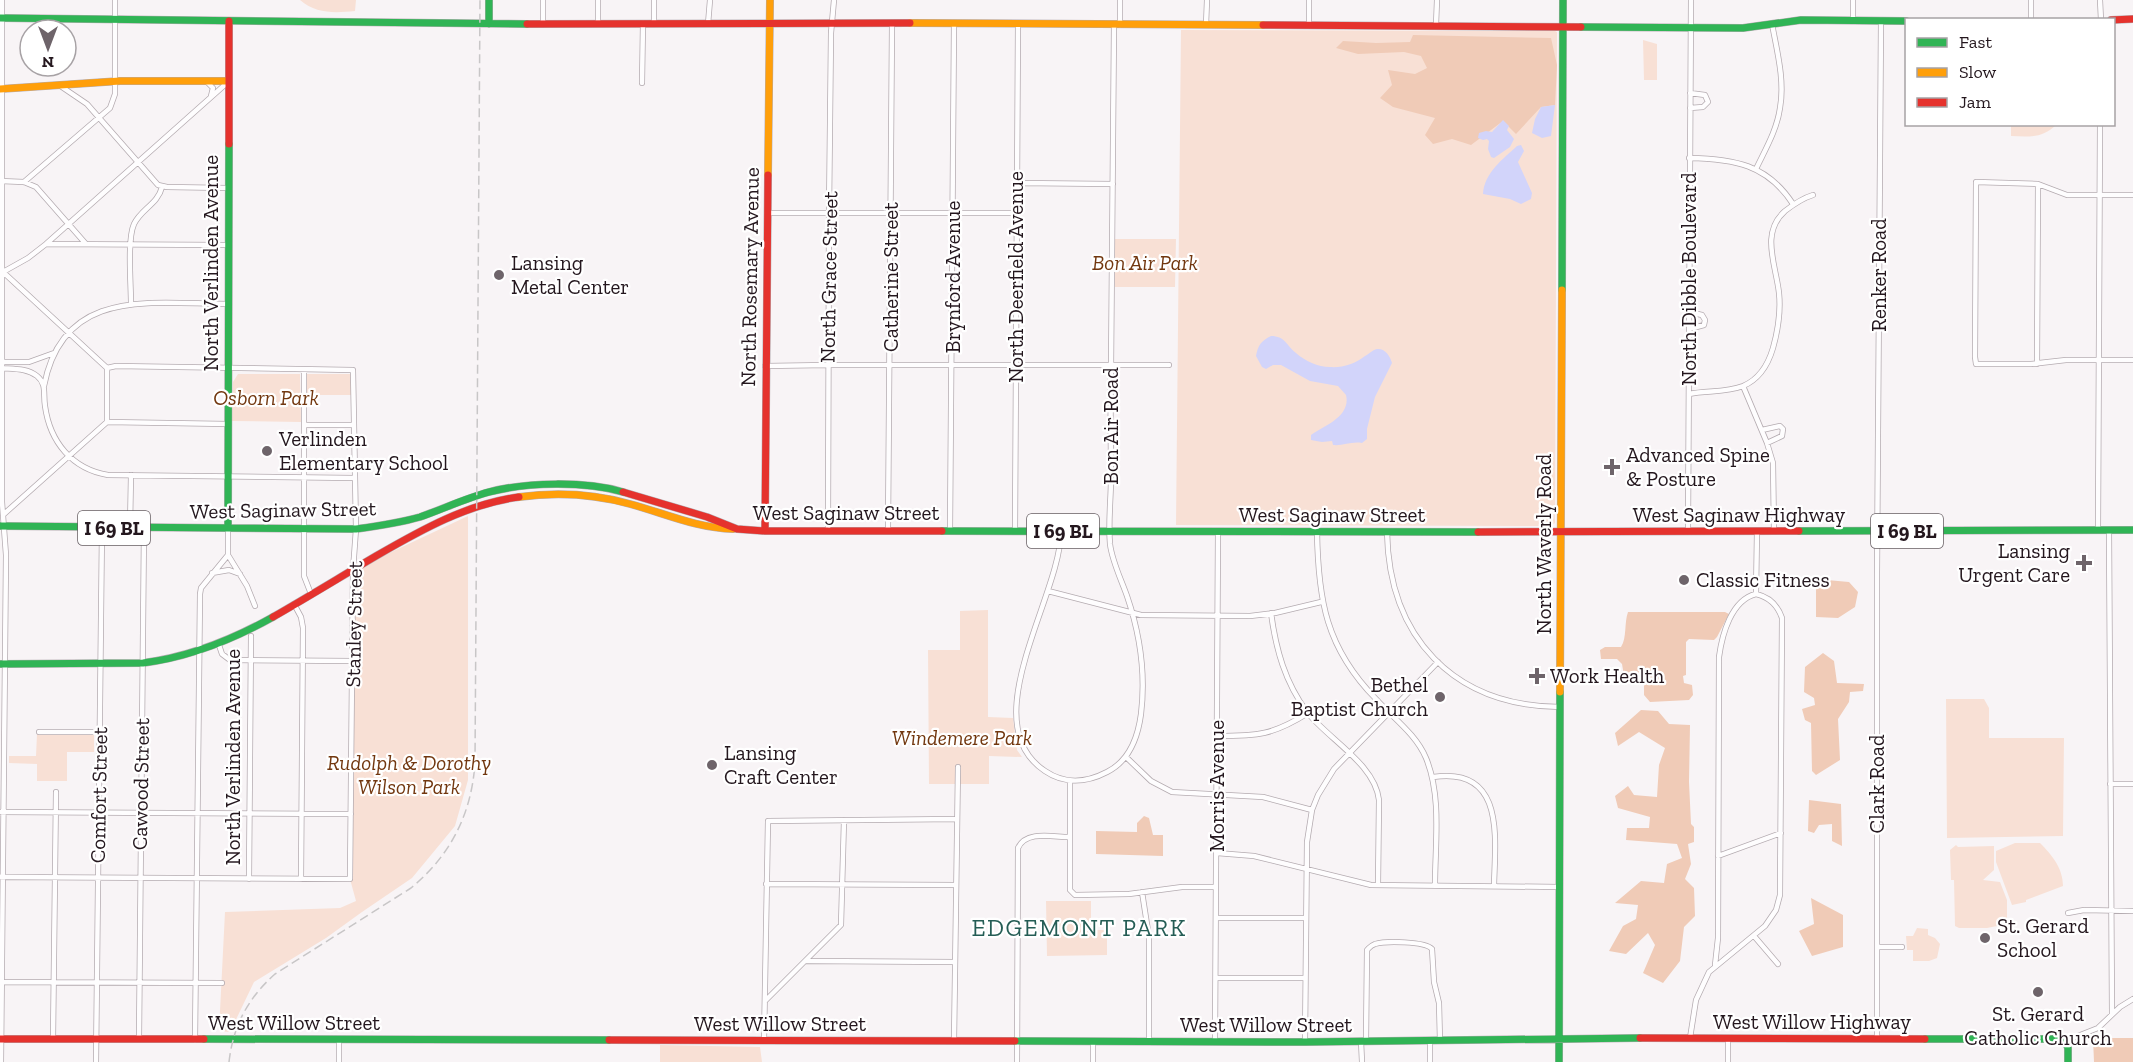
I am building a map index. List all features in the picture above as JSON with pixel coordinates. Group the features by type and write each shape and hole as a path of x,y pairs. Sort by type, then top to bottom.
{"street":[{"path":"1,1062 4,514 1,365 2,0"},
{"path":"24,182 100,119 113,102 115,0"},
{"path":"489,0 489,24"},
{"path":"543,0 543,24"},
{"path":"598,0 598,23"},
{"path":"654,0 654,24"},
{"path":"708,24 710,0"},
{"name":"North Rosemary Avenue","path":"765,531 770,0"},
{"name":"North Grace Street","path":"828,531 831,33 834,0"},
{"name":"Bon Air Road","path":"1120,0 1117,25 1113,184 1111,545 1133,613 1142,654 1142,703 1137,733 1126,757"},
{"path":"1206,25 1207,0"},
{"path":"1309,0 1309,25"},
{"path":"1437,0 1437,25"},
{"name":"North Waverly Road","path":"1559,1062 1563,0"},
{"name":"North Dibble Boulevard","path":"1688,531 1691,0"},
{"path":"1853,0 1853,20"},
{"path":"2031,0 2031,18"},
{"path":"2100,0 2101,18"},
{"path":"1,18 489,24 1018,23 1743,28 1801,20 1905,21"},
{"path":"2115,20 2133,19"},
{"name":"Renker Road","path":"1877,531 1881,20"},
{"name":"North Verlinden Avenue","path":"228,555 229,21"},
{"path":"642,83 643,23"},
{"name":"Brynford Avenue","path":"950,531 954,23"},
{"name":"North Deerfield Avenue","path":"1015,531 1018,23"},
{"name":"Catherine Street","path":"888,530 892,24"},
{"path":"1756,169 1776,127 1782,99 1781,77 1772,24"},
{"path":"1,89 115,81 228,81"},
{"path":"206,81 213,88 211,96"},
{"path":"1,272 28,258 46,244 228,81"},
{"path":"59,85 79,98 162,187 227,188"},
{"path":"1690,93 1705,95 1708,102 1703,107 1690,108"},
{"path":"2098,530 2100,126"},
{"path":"1689,158 1732,160 1756,169 1783,189 1793,204"},
{"path":"1,181 24,182 41,191 87,244"},
{"path":"2133,195 2067,195 2038,184 1976,182 1976,364 2133,360"},
{"path":"1017,183 1113,184"},
{"path":"2037,364 2038,184"},
{"path":"131,303 132,230 137,218 156,201 162,187"},
{"path":"1689,394 1715,392 1743,386 1762,373 1772,353 1778,323 1779,306 1771,233 1777,220 1793,204 1813,195"},
{"path":"767,213 1016,213"},
{"path":"46,244 227,244"},
{"path":"1,272 107,368 107,423"},
{"path":"228,304 131,303 99,310 69,332 54,353 44,386 48,421 68,456 86,470 96,473 354,478"},
{"path":"1689,312 1702,315 1705,320 1704,325 1689,329"},
{"path":"1,365 23,362 54,353"},
{"path":"23,362 23,369"},
{"path":"1,365 23,369 38,377 44,386"},
{"path":"765,366 1169,365"},
{"path":"107,368 116,366 304,370 304,576 311,594"},
{"name":"Stanley Street","path":"301,879 350,879 353,570 356,529 354,370 304,370"},
{"path":"1743,386 1767,442 1773,463 1774,531"},
{"path":"4,514 107,423 228,424"},
{"path":"304,425 354,425"},
{"path":"1762,430 1776,426 1783,429 1782,436 1767,442"},
{"path":"130,527 131,475"},
{"name":"West Saginaw Street","path":"3,526 356,529 388,525 489,492 521,486 553,484 583,485 627,493 708,517 737,529 765,531 1561,532"},
{"name":"I 69 BL","path":"2,664 142,663 199,652 250,630 429,526 449,516 495,501 529,496 586,496 626,503 702,526 737,529"},
{"name":"Comfort Street","path":"96,1062 102,528"},
{"name":"Cawood Street","path":"139,1039 144,528"},
{"path":"2109,530 2112,1014"},
{"name":"West Saginaw Highway","path":"1561,532 2133,530"},
{"path":"1061,531 1058,560 1033,632 1023,668 1016,709 1016,728 1023,749 1030,758 1047,773 1070,781 1096,777 1108,772 1126,757 1151,781 1172,792 1263,797 1312,810"},
{"name":"Morris Avenue","path":"1215,1041 1218,531"},
{"path":"1317,531 1317,569 1322,602 1335,642 1360,682 1419,744 1433,777 1436,799 1435,885"},
{"path":"1756,531 1756,594"},
{"name":"Clark Road","path":"1877,531 1877,1038"},
{"path":"1387,532 1390,574 1398,600 1414,633 1438,662 1461,680 1491,696 1528,706 1560,707"},
{"path":"195,1040 200,594 201,588 228,555 255,606"},
{"path":"212,573 230,570 240,574"},
{"path":"1048,591 1133,613 1217,615 1271,613 1322,602"},
{"path":"1690,1038 1696,1000 1709,972 1754,936 1769,920 1778,903 1782,618 1774,604 1756,594 1742,603 1730,618 1719,657 1715,965"},
{"path":"1,877 301,879 303,620 294,604"},
{"path":"1271,613 1274,637 1282,665 1294,693 1308,713 1370,776 1377,788 1378,885"},
{"name":"North Verlinden Avenue","path":"249,879 251,636"},
{"path":"219,645 222,654 227,659 353,661"},
{"path":"1305,1042 1307,842 1312,810 1334,769 1438,662"},
{"path":"1217,736 1264,735 1292,724 1308,713"},
{"path":"39,732 99,732"},
{"path":"954,1041 958,767"},
{"path":"1433,777 1453,776 1463,779 1474,784 1490,801 1495,823 1494,886"},
{"path":"1070,781 1071,894 1119,895 1182,886 1216,887"},
{"path":"2110,784 2133,784"},
{"path":"53,1039 56,792"},
{"path":"2,812 351,814"},
{"path":"764,1041 768,821 957,819"},
{"path":"765,1001 841,925 844,820"},
{"path":"1718,856 1780,832"},
{"path":"1017,1062 1018,848 1024,839 1031,836 1069,837"},
{"path":"1216,853 1254,856 1362,884 1560,886"},
{"path":"766,885 956,885"},
{"path":"1142,892 1149,937 1149,1041"},
{"path":"2068,913 2133,911"},
{"path":"1216,918 1306,918"},
{"path":"1754,936 1778,964"},
{"path":"1362,1062 1367,956 1370,947 1380,943 1419,943 1429,945 1434,952 1434,982 1439,1003 1440,1041"},
{"path":"1717,947 1731,953"},
{"path":"1877,947 1902,947"},
{"path":"806,961 956,962"},
{"path":"1216,978 1305,978"},
{"path":"1,982 222,983"},
{"path":"2068,1062 2068,1048 2065,1041 2092,1032 2120,1007 2133,999"},
{"path":"1728,1038 1728,1062"},
{"name":"West Willow Highway","path":"1559,1039 1877,1038 2057,1039 2065,1041"},
{"name":"West Willow Street","path":"1,1039 1305,1042 1559,1039"},
{"path":"339,1040 339,1062"},
{"path":"1093,1041 1093,1062"},
{"path":"1430,1041 1430,1062"}],"green space":[{"path":"300,0 356,0 355,11 319,10"},
{"path":"1181,30 1557,32 1555,523 1551,526 1176,525"},
{"path":"1643,40 1657,44 1657,80 1644,80"},
{"path":"2011,126 2055,126 2035,136 2011,136"},
{"name":"Bon Air Park","path":"1115,239 1176,239 1175,287 1115,287"},
{"name":"Osborn Park","path":"238,374 300,374 301,422 232,421 233,382"},
{"name":"Osborn Park","path":"306,374 351,374 351,395 306,395"},
{"name":"Rudolph & Dorothy Wilson Park","path":"468,516 468,780 455,826 412,878 326,938 254,982 230,1032 219,1031 225,912 340,908 356,901 350,879 353,570"},
{"name":"Windemere Park","path":"988,610 988,717 1013,718 1017,750 1022,757 989,756 989,784 929,784 928,650 960,650 960,611"},
{"path":"1946,699 1984,699 1989,708 1989,738 2064,738 2063,836 1947,838"},
{"path":"37,734 94,735 94,752 67,752 67,781 37,781 37,764 9,763 9,756 36,756"},
{"path":"2015,843 2040,843 2056,862 2063,879 2063,886 2026,900 2026,902 2012,905 1996,862 1996,851"},
{"path":"1956,845 1958,847 1994,846 1994,870 1983,880 2000,882 2007,900 2007,924 1987,928 1955,926 1954,880 1951,880 1950,850"},
{"path":"1046,901 1091,901 1091,930 1107,930 1107,955 1047,956"},
{"path":"1917,928 1928,929 1928,935 1940,944 1937,958 1929,961 1913,961 1913,950 1907,950 1906,936 1913,936"},
{"path":"660,1045 760,1047 762,1062 660,1062"}],"shaded area":[{"path":"1413,35 1551,38 1557,65 1555,105 1541,107 1516,134 1503,121 1471,145 1452,139 1433,144 1425,135 1435,118 1393,107 1380,98 1392,85 1388,70 1415,74 1427,68 1421,56 1404,52 1358,54 1336,48 1343,41 1410,42"},
{"path":"1816,579 1849,582 1858,592 1855,607 1838,618 1816,617"},
{"path":"1628,612 1725,612 1729,614 1714,640 1689,639 1686,642 1686,675 1683,676 1684,683 1692,685 1693,695 1689,700 1650,702 1644,695 1644,684 1624,676 1622,664 1617,659 1601,659 1600,650 1605,647 1621,647"},
{"path":"1823,653 1834,661 1837,683 1864,684 1863,691 1850,692 1849,702 1838,719 1840,760 1816,775 1812,771 1811,723 1805,720 1802,709 1815,705 1814,698 1804,692 1805,667"},
{"path":"1641,710 1658,711 1669,724 1690,725 1689,782 1694,842 1688,844 1691,864 1685,879 1694,888 1695,916 1684,927 1680,961 1663,983 1643,973 1655,945 1648,933 1626,954 1609,951 1623,926 1636,919 1638,905 1615,903 1641,881 1664,883 1667,864 1682,858 1677,844 1626,840 1627,828 1649,828 1650,817 1618,808 1615,796 1628,786 1634,795 1657,797 1659,765 1665,748 1639,732 1618,746 1615,733"},
{"path":"1809,800 1841,804 1842,846 1832,841 1832,824 1819,825 1814,833 1808,831"},
{"path":"1144,816 1149,818 1153,835 1163,835 1163,856 1096,854 1096,831 1137,832 1137,823"},
{"path":"1811,898 1843,915 1843,947 1812,956 1799,931 1814,924"},
{"path":"2093,1038 2133,1038 2133,1062 2094,1062"}],"water":[{"path":"1555,105 1551,136 1542,138 1532,133 1541,107"},
{"path":"1503,120 1509,126 1507,130 1514,139 1510,147 1494,158 1491,157 1488,149 1489,141 1478,138 1479,133 1492,132"},
{"path":"1521,145 1524,151 1518,162 1532,193 1531,199 1521,204 1510,199 1483,194 1487,179 1495,167 1517,146"},
{"path":"1271,336 1282,339 1308,361 1325,367 1348,365 1377,349 1387,353 1392,363 1375,397 1367,429 1367,439 1362,443 1337,445 1333,445 1332,441 1311,440 1311,435 1336,419 1345,409 1346,395 1338,386 1310,381 1281,365 1273,365 1266,369 1262,367 1256,356 1257,352 1260,344"}],"railway":[{"path":"229,1062 234,1036 243,1014 265,983 275,974 411,888 437,862 448,847 457,832 469,799 475,762 480,0"}],"traffic: fast":[{"path":"489,0 489,24"},
{"path":"1562,290 1563,0"},
{"path":"0,18 527,24"},
{"path":"1581,27 1743,28 1801,20 1905,21"},
{"path":"228,528 229,144"},
{"path":"0,526 356,529 420,517 480,494 521,486 574,485 608,488 623,492"},
{"path":"1799,531 2133,530"},
{"path":"942,531 1478,532"},
{"path":"0,664 143,663 194,652 242,633 273,617"},
{"path":"1559,1062 1560,692"},
{"path":"1015,1041 1305,1042 1640,1038"},
{"path":"204,1039 609,1040"},
{"path":"1925,1039 2057,1039 2065,1041 2068,1048 2068,1062"}],"traffic: slow":[{"path":"768,175 770,0"},
{"path":"910,23 1263,25"},
{"path":"0,89 120,81 228,81"},
{"path":"1560,692 1562,290"},
{"path":"519,497 561,494 603,498 693,523 733,529"}],"traffic: jam":[{"path":"2115,20 2133,19"},
{"path":"229,21 229,144"},
{"path":"527,24 910,23"},
{"path":"1263,25 1581,27"},
{"path":"765,531 768,175"},
{"path":"623,492 707,517 737,529 942,531"},
{"path":"273,617 376,556 445,519 500,500 519,497"},
{"path":"1478,532 1799,531"},
{"path":"1640,1038 1925,1039"},
{"path":"0,1039 204,1039"},
{"path":"609,1040 1015,1041"}],"place":[{"name":"Lansing Metal Center","path":"499,275"},
{"name":"Verlinden Elementary School","path":"267,451"},
{"name":"Advanced Spine & Posture","path":"1612,467"},
{"name":"Lansing Urgent Care","path":"2084,563"},
{"name":"Classic Fitness","path":"1684,580"},
{"name":"Work Health","path":"1537,676"},
{"name":"Bethel Baptist Church","path":"1440,697"},
{"name":"Lansing Craft Center","path":"712,765"},
{"name":"St. Gerard School","path":"1985,938"},
{"name":"St. Gerard Catholic Church","path":"2038,992"}],"district":[{"name":"EDGEMONT PARK","path":"1079,928"}]}
